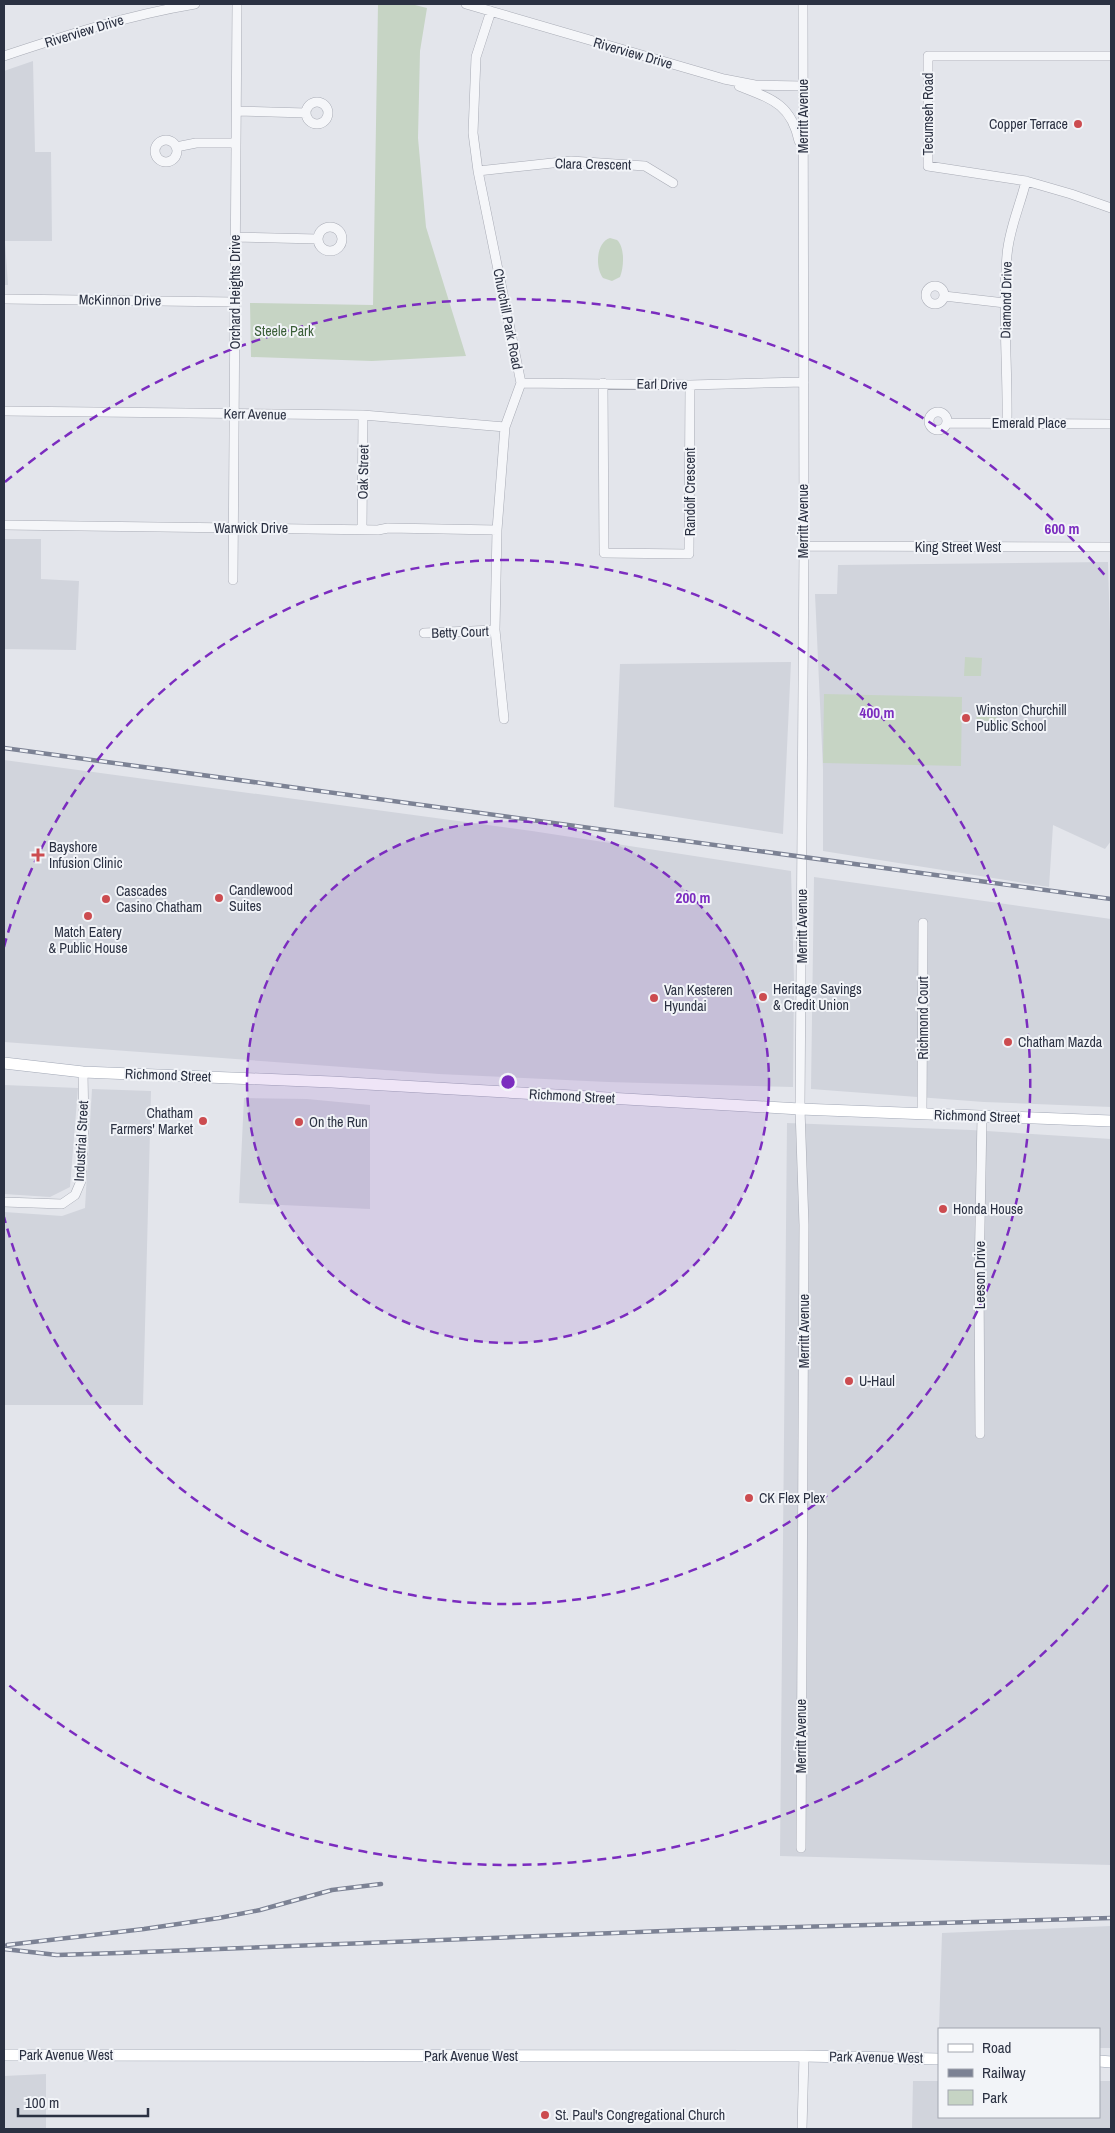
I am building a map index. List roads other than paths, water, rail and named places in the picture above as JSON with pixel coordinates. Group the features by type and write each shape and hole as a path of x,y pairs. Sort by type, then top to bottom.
{"main road":[{"name":"Richmond Street","path":"4,1062 83,1072 332,1082 800,1109 1111,1121"},
{"name":"Park Avenue West","path":"4,2056 804,2056 938,2059"}],"street":[{"name":"Riverview Drive","path":"4,56 94,26 195,4"},
{"name":"Orchard Heights Drive","path":"233,580 237,4"},
{"name":"Riverview Drive","path":"466,4 724,80 755,85 803,86"},
{"name":"Merritt Avenue","path":"801,1848 804,1217 800,1109 804,546 803,4"},
{"name":"Churchill Park Road","path":"491,11 485,26 475,69 473,133 478,171 521,383 505,427 497,530 495,630 504,719"},
{"name":"Tecumseh Road","path":"1111,56 928,56 928,166 1026,181 1111,208"},
{"path":"724,80 771,98 784,109 794,124 803,158"},
{"path":"237,111 306,113"},
{"path":"176,147 196,143 236,143"},
{"name":"Clara Crescent","path":"478,171 571,161 645,166 672,184"},
{"name":"Diamond Drive","path":"1007,422 1005,303 1007,254 1010,230 1026,181"},
{"path":"235,237 318,239"},
{"path":"944,296 1005,303"},
{"name":"McKinnon Drive","path":"4,299 235,302"},
{"name":"Earl Drive","path":"521,383 690,385 804,382"},
{"name":"Randolf Crescent","path":"602,383 604,553 689,554 690,385"},
{"name":"Kerr Avenue","path":"4,411 363,415 505,427"},
{"name":"Oak Street","path":"362,529 363,415"},
{"name":"Emerald Place","path":"947,423 1111,424"},
{"name":"Warwick Drive","path":"4,526 497,530"},
{"name":"King Street West","path":"804,546 1111,546"},
{"name":"Betty Court","path":"424,633 495,630"},
{"name":"Richmond Court","path":"922,1114 923,923"},
{"name":"Industrial Street","path":"4,1202 62,1204 75,1195 82,1182 84,1128 83,1072"},
{"name":"Leeson Drive","path":"980,1434 979,1280 982,1116"},
{"path":"802,2129 804,2056"}],"railway":[{"path":"4,748 1111,899"},
{"path":"7,1945 219,1918 260,1910 332,1890 381,1884"},
{"path":"4,1949 57,1955 689,1930 1111,1918"}],"place":[{"name":"Copper Terrace","path":"1078,124"},
{"name":"Winston Churchill Public School","path":"966,718"},
{"name":"Bayshore Infusion Clinic","path":"38,855"},
{"name":"Candlewood Suites","path":"219,898"},
{"name":"Cascades Casino Chatham","path":"106,899"},
{"name":"Match Eatery & Public House","path":"88,916"},
{"name":"Heritage Savings & Credit Union","path":"763,997"},
{"name":"Van Kesteren Hyundai","path":"654,998"},
{"name":"Chatham Mazda","path":"1008,1042"},
{"name":"Chatham Farmers' Market","path":"203,1121"},
{"name":"On the Run","path":"299,1122"},
{"name":"Honda House","path":"943,1209"},
{"name":"U-Haul","path":"849,1381"},
{"name":"CK Flex Plex","path":"749,1498"},
{"name":"St. Paul's Congregational Church","path":"545,2115"}],"park label":[{"name":"Steele Park","path":"284,331"}]}
